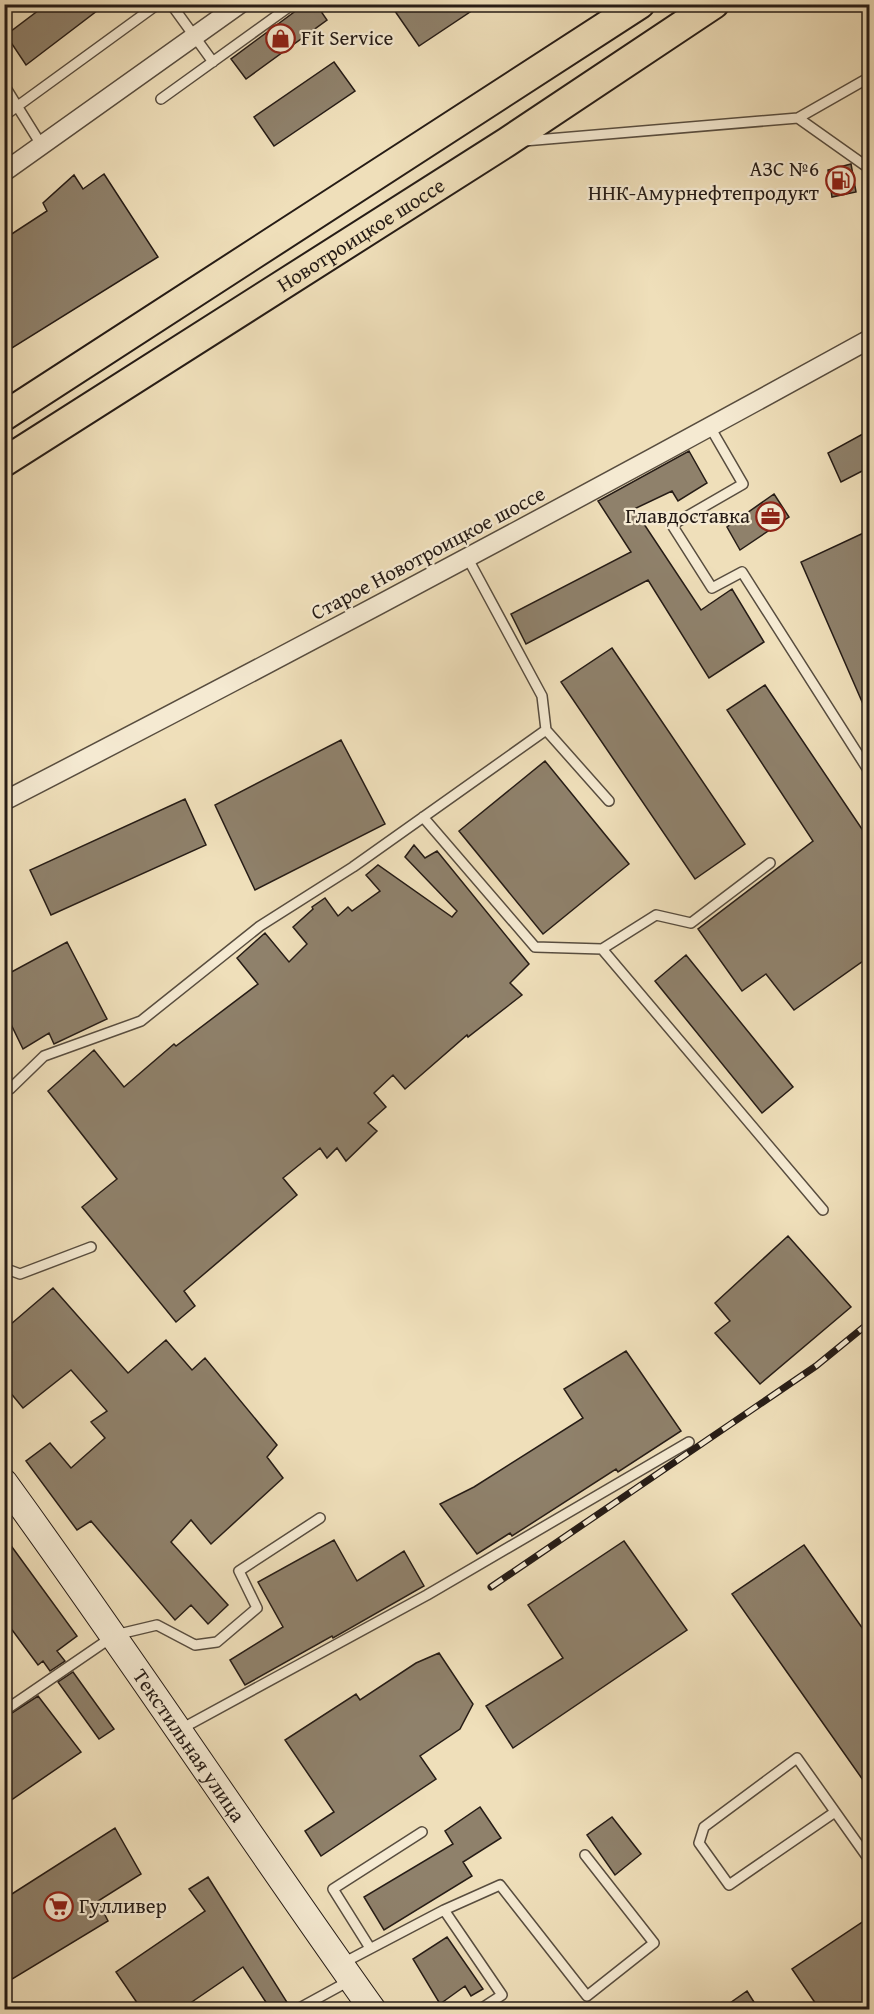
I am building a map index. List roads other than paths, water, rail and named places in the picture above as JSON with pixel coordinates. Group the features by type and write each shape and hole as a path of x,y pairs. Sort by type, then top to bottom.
{"main road":[{"name":"Новотроицкое шоссе","path":"4,416 640,4"},
{"name":"Новотроицкое шоссе","path":"4,462 507,142 714,4"},
{"name":"Текстильная улица","path":"4,1482 115,1635 178,1730 373,2010"}],"street":[{"path":"4,171 240,4"},
{"name":"Старое Новотроицкое шоссе","path":"4,801 267,665 870,339"}],"lane":[{"path":"4,116 158,4"},
{"path":"171,4 213,62"},
{"path":"161,99 293,4"},
{"path":"507,142 798,118 870,77"},
{"path":"4,85 42,146"},
{"path":"798,118 870,169"},
{"path":"710,427 743,484 672,525 712,588 742,572 870,773"},
{"path":"467,557 542,696 546,730 609,801"},
{"path":"4,1090 10,1089 44,1056 141,1021 260,926 353,867 546,730"},
{"path":"423,817 535,947 602,949 656,915 691,923 770,863"},
{"path":"602,949 823,1210"},
{"path":"4,1268 20,1274 92,1247"},
{"path":"178,1730 427,1595 689,1442"},
{"path":"4,1711 115,1635 157,1625 195,1645 217,1642 257,1608 239,1571 320,1518"},
{"path":"835,1812 729,1885 699,1843 704,1827 797,1758 870,1861"},
{"path":"370,1948 333,1889 422,1832"},
{"path":"296,2010 346,1972 370,1948 444,1910 500,1885 588,1996 654,1942 585,1855"},
{"path":"444,1910 502,1995 478,2010"}],"railway":[{"path":"491,1587 816,1366 870,1322"}],"place":[{"name":"Fit Service","path":"280,38"},
{"name":"АЗС №6 ННК-Амурнефтепродукт","path":"840,181"},
{"name":"Главдоставка","path":"771,516"},
{"name":"Гулливер","path":"58,1906"}]}
